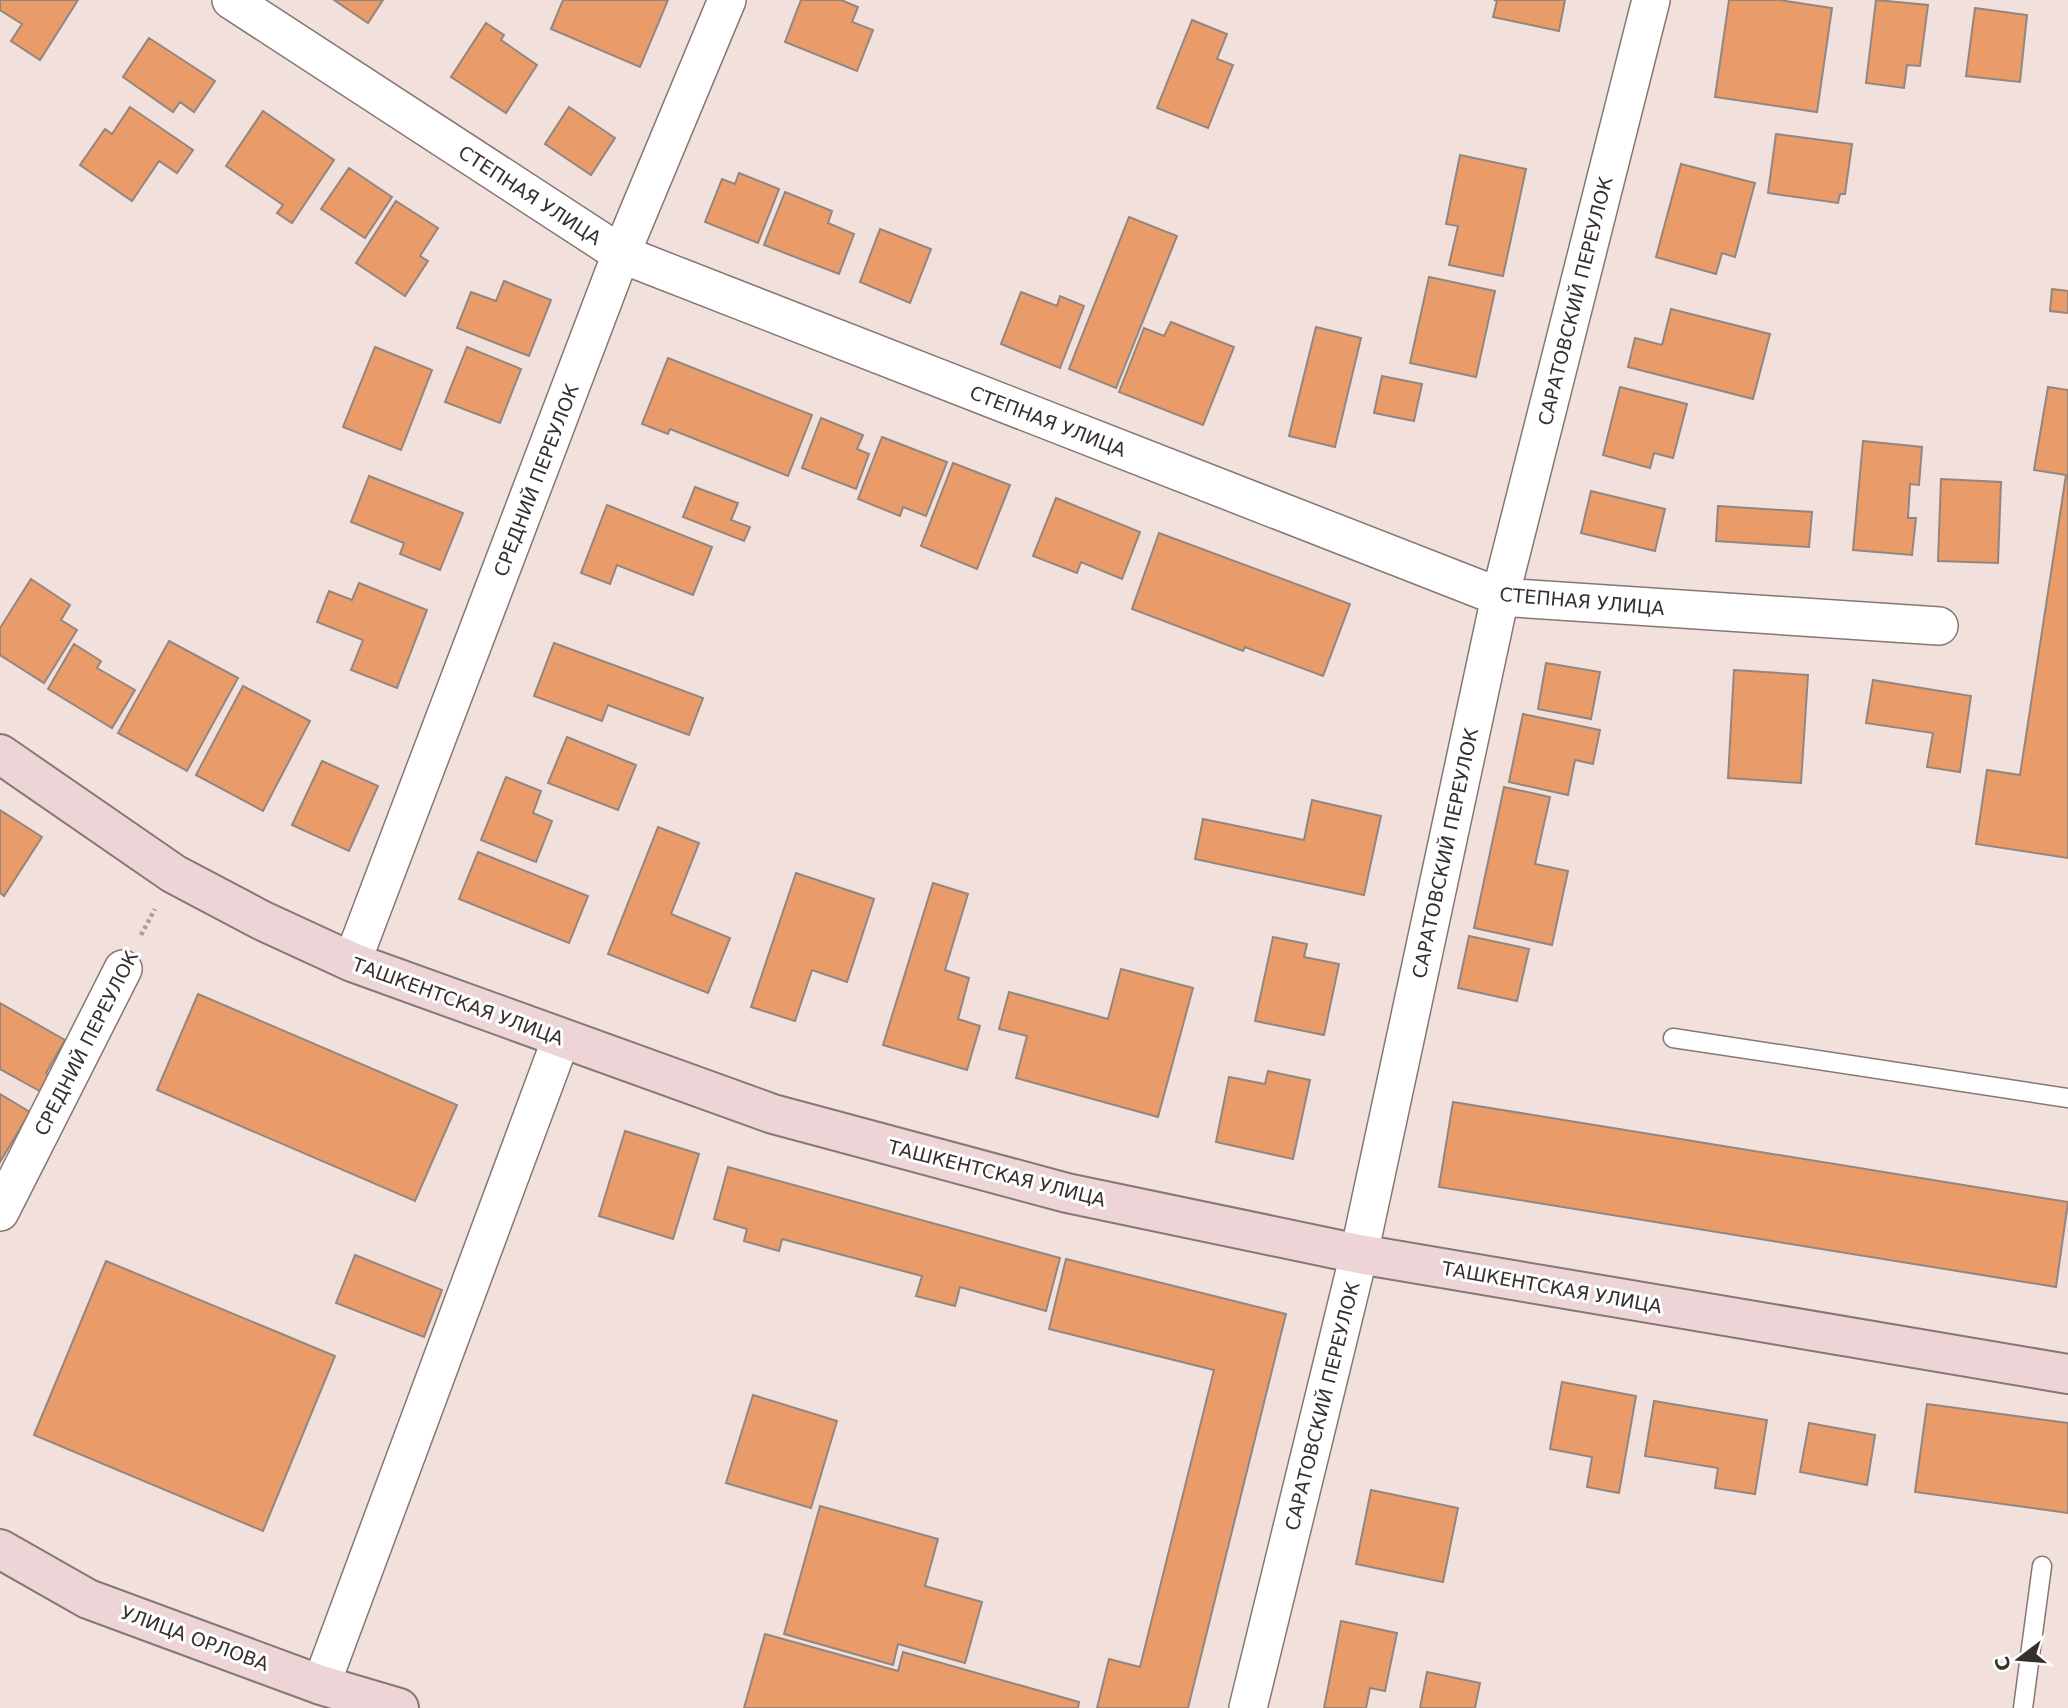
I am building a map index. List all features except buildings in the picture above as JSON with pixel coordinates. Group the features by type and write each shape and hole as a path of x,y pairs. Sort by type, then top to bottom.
{"street":[{"name":"СТЕПНАЯ УЛИЦА","path":"231,0 621,254 1500,597 1939,626"},
{"name":"СРЕДНИЙ ПЕРЕУЛОК","path":"352,962 621,254 727,0"},
{"name":"САРАТОВСКИЙ ПЕРЕУЛОК","path":"1248,1708 1359,1254 1500,597 1651,0"},
{"name":"ТАШКЕНТСКАЯ УЛИЦА","path":"0,754 174,874 261,920 352,962 773,1114 1041,1186 1359,1254 2068,1374"},
{"name":"СРЕДНИЙ ПЕРЕУЛОК","path":"0,1212 123,969"},
{"path":"321,1685 561,1039"},
{"name":"УЛИЦА ОРЛОВА","path":"0,1549 88,1598 321,1685 399,1708"}],"lane":[{"path":"1673,1038 2068,1098"},
{"path":"2024,1708 2042,1566"}],"path":[{"name":"СРЕДНИЙ ПЕРЕУЛОК","path":"123,969 174,874"}]}
